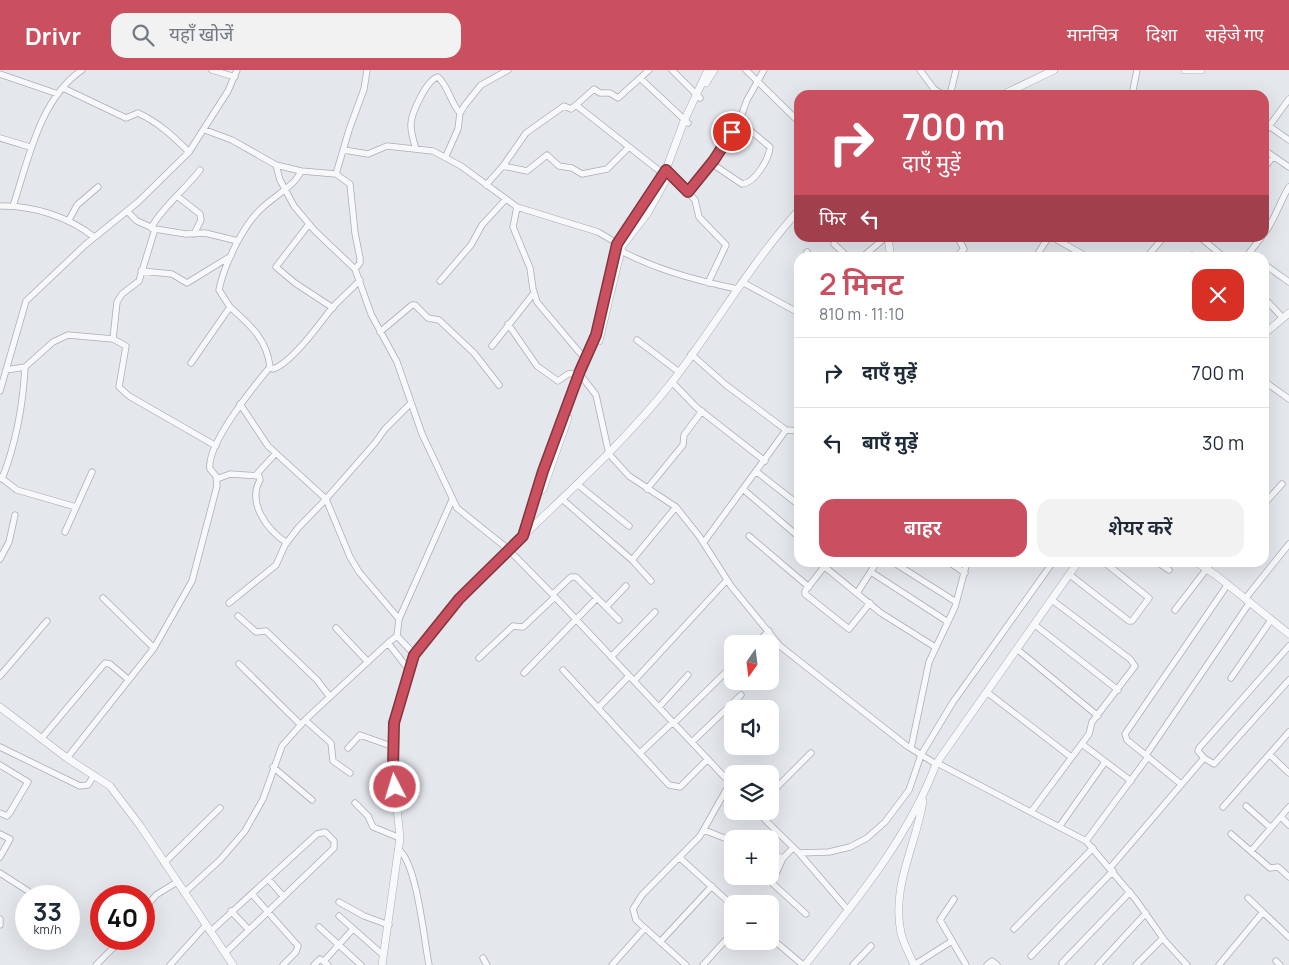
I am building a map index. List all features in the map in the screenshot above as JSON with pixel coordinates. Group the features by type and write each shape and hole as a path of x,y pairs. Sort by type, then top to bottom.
{"street":[{"path":"14,206 30,148 58,94 82,70"},
{"path":"212,70 235,77"},
{"path":"0,389 26,301 35,290 94,237 128,211 189,152 205,130 235,77 237,70"},
{"path":"336,174 364,90 368,70"},
{"path":"446,156 458,129 460,113 481,85 508,70"},
{"path":"486,186 503,166 526,133 564,106 571,109 594,89 600,93 610,93 618,98 649,70"},
{"path":"672,70 698,96"},
{"path":"581,374 585,359 596,335 619,248 667,174 708,70"},
{"path":"698,96 714,70"},
{"path":"746,70 794,117"},
{"path":"688,192 712,163 739,121 747,100 764,70"},
{"path":"920,70 936,90"},
{"path":"951,90 956,70"},
{"path":"1019,90 1054,70"},
{"path":"1133,90 1136,70"},
{"path":"1185,70 1201,70"},
{"path":"0,74 58,94"},
{"path":"416,149 410,127 412,118 420,101 421,93 433,78 438,77 442,80 450,99 460,113"},
{"path":"640,78 686,122"},
{"path":"63,88 126,118 138,113 145,116 161,127 189,152"},
{"path":"1289,99 1269,126 1289,140"},
{"path":"576,105 667,174 695,200 699,217 726,245 708,282"},
{"path":"712,163 742,184 750,181 757,175 770,147 739,121"},
{"path":"205,130 232,140 276,165 301,171 336,174 350,184 355,233 360,258 360,263 356,269"},
{"path":"0,138 30,148"},
{"path":"344,150 368,154 382,147 416,149 446,156 517,206 598,232 619,248 654,267 737,289"},
{"path":"503,166 527,171 547,156 559,166 572,168 582,174 607,169 629,147"},
{"path":"1269,154 1289,167"},
{"path":"1269,161 1272,157"},
{"path":"276,165 284,188 294,206 309,224 356,269 365,300 397,362 428,448 457,508 476,526 508,550 577,619 628,676 724,776"},
{"path":"113,339 117,302 122,294 137,284 153,228 162,210 200,170"},
{"path":"67,758 154,648 192,581 199,562 217,479 209,466 216,446 240,404 270,367 268,354 256,330 230,308 218,290 238,241 259,210 284,188 295,182 301,171"},
{"path":"1269,226 1278,212 1279,203 1289,187"},
{"path":"69,220 77,205 98,188"},
{"path":"177,196 200,214 201,220 194,234"},
{"path":"440,281 471,245 482,225 506,199"},
{"path":"0,206 14,206 69,220 94,237"},
{"path":"517,206 513,226 530,268 534,293 549,317 585,359"},
{"path":"128,211 137,221 153,228 194,234 204,233 238,241"},
{"path":"382,965 400,838 393,767 394,723 414,655 459,599 609,454 672,382 742,282 794,216"},
{"path":"309,224 276,267 295,283 333,308"},
{"path":"869,252 882,242"},
{"path":"1061,242 1078,252"},
{"path":"1151,252 1160,242"},
{"path":"1206,242 1218,252"},
{"path":"834,244 843,252"},
{"path":"523,536 538,493 537,487 581,374 603,328 619,248"},
{"path":"141,271 172,274 187,283 231,256"},
{"path":"1269,268 1289,282"},
{"path":"270,367 276,368 304,343 333,308 360,280"},
{"path":"742,282 794,310"},
{"path":"492,346 534,293"},
{"path":"1269,302 1286,316 1269,330"},
{"path":"380,332 412,305 415,305 428,318 439,320 474,353 499,385"},
{"path":"191,363 230,308"},
{"path":"508,324 537,366 555,380 558,381 572,372 581,374 596,395 609,454 629,476 676,507 704,542 727,580 780,646 921,755 1086,841 1130,892 1163,938 1185,964"},
{"path":"6,370 25,367 53,342 68,335 113,339 126,346 119,387 129,396 216,446"},
{"path":"637,340 679,372"},
{"path":"691,354 726,385 786,430 794,431"},
{"path":"25,367 22,402 13,451 1,478 17,490 76,507"},
{"path":"672,382 702,411 765,461"},
{"path":"1269,384 1289,399"},
{"path":"229,603 276,565 287,543 313,510 326,499 376,443 384,429 411,403"},
{"path":"240,404 276,453 326,499 350,557 359,572 399,619"},
{"path":"647,489 683,445 684,435 702,411"},
{"path":"704,542 744,490 786,430"},
{"path":"256,475 276,453"},
{"path":"65,532 92,472"},
{"path":"757,472 794,501"},
{"path":"217,479 230,474 256,475 260,480 255,490 255,501 268,527 287,543"},
{"path":"577,484 629,526"},
{"path":"1269,498 1282,484"},
{"path":"744,490 794,533"},
{"path":"562,499 632,560 651,581"},
{"path":"184,893 220,860 245,830 259,809 282,746 305,720 397,636 399,619 452,500"},
{"path":"632,560 676,507"},
{"path":"0,559 9,542 14,515"},
{"path":"748,536 808,587"},
{"path":"1086,841 1131,781 1247,600 1289,544"},
{"path":"824,567 808,587 805,594 848,629 870,604"},
{"path":"828,567 881,613 935,647"},
{"path":"857,593 874,567"},
{"path":"901,567 956,602"},
{"path":"956,567 965,573"},
{"path":"911,748 930,662 956,602 966,567"},
{"path":"799,853 829,852 850,847 867,838 897,808 908,790 921,755 953,702 1050,567"},
{"path":"779,944 804,965 867,886 923,798 936,764 988,693 1075,567"},
{"path":"1070,574 1128,621 1132,621 1149,598 1110,567"},
{"path":"1164,567 1169,570"},
{"path":"1175,610 1208,567"},
{"path":"1212,567 1228,584 1289,634"},
{"path":"871,572 948,622"},
{"path":"479,658 514,626 522,627 574,576 619,620"},
{"path":"634,682 727,580"},
{"path":"1181,784 1125,737 1126,730 1149,701 1228,584"},
{"path":"606,607 626,586"},
{"path":"103,598 154,648"},
{"path":"524,673 597,598"},
{"path":"1031,812 1082,744 1098,716 1134,668 1133,663 1052,600"},
{"path":"611,657 655,612"},
{"path":"238,616 256,632 266,631 317,680 330,697"},
{"path":"1231,678 1271,620"},
{"path":"0,676 47,621"},
{"path":"1035,625 1118,690"},
{"path":"336,628 368,662"},
{"path":"765,635 769,631"},
{"path":"397,636 414,655"},
{"path":"388,643 409,670"},
{"path":"1289,646 1198,751 1210,764 1214,764 1289,680"},
{"path":"1018,650 1098,716"},
{"path":"41,739 105,663 110,664 129,680"},
{"path":"239,664 301,725"},
{"path":"563,670 664,780 676,788 708,759"},
{"path":"640,753 724,674"},
{"path":"659,707 688,675"},
{"path":"598,707 628,676"},
{"path":"988,693 1071,757"},
{"path":"737,700 741,695"},
{"path":"0,707 67,758 91,780 110,786 128,808 164,863 171,885 184,893 233,965"},
{"path":"692,742 724,714"},
{"path":"305,720 331,743 333,761 350,773"},
{"path":"1223,807 1289,732"},
{"path":"348,748 360,735 394,747"},
{"path":"1082,744 1131,781"},
{"path":"0,747 80,786 91,780"},
{"path":"779,785 811,753"},
{"path":"1270,755 1289,773"},
{"path":"1031,956 1111,869 1204,758"},
{"path":"1060,827 1106,762"},
{"path":"0,765 28,782 9,814 4,816 0,813"},
{"path":"273,767 312,800"},
{"path":"686,965 645,928 633,914 635,903 680,858 704,830 724,796"},
{"path":"923,798 919,827 903,867 899,890 901,933 914,965 952,941"},
{"path":"355,803 366,814 373,827 400,838"},
{"path":"1246,806 1272,828"},
{"path":"1251,851 1289,807"},
{"path":"164,863 220,808"},
{"path":"1281,816 1289,825"},
{"path":"765,820 799,853 848,910"},
{"path":"704,830 724,838"},
{"path":"170,965 208,928 269,880 316,834 325,832 334,841 334,848 225,953"},
{"path":"0,834 10,839 0,857"},
{"path":"1231,834 1270,868 1278,867 1289,877"},
{"path":"793,848 784,858 772,883 806,914"},
{"path":"1014,929 1093,848"},
{"path":"398,849 407,857 416,888 428,965"},
{"path":"779,857 784,858"},
{"path":"680,858 724,897"},
{"path":"0,873 19,885"},
{"path":"269,880 283,896"},
{"path":"155,899 171,885"},
{"path":"660,942 712,886"},
{"path":"1062,963 1130,892"},
{"path":"252,894 298,946 296,952 283,965"},
{"path":"1248,898 1289,937"},
{"path":"954,899 940,918 966,965"},
{"path":"339,902 364,916 389,924"},
{"path":"231,911 248,930"},
{"path":"1218,965 1263,912"},
{"path":"1098,965 1146,913"},
{"path":"338,916 384,955"},
{"path":"0,919 0,925"},
{"path":"319,927 361,965"},
{"path":"612,965 645,928"},
{"path":"314,965 320,959 326,963 353,929"},
{"path":"1136,965 1163,938"},
{"path":"703,965 724,942"},
{"path":"854,965 871,946"},
{"path":"96,965 111,950"},
{"path":"483,958 487,965"},
{"path":"987,965 992,961 997,965"}],"route":[{"path":"395,787 393,767 394,723 414,655 459,599 523,536 538,493 537,487 580,371 596,335 617,244 666,170 688,192 714,160 732,132"}]}
